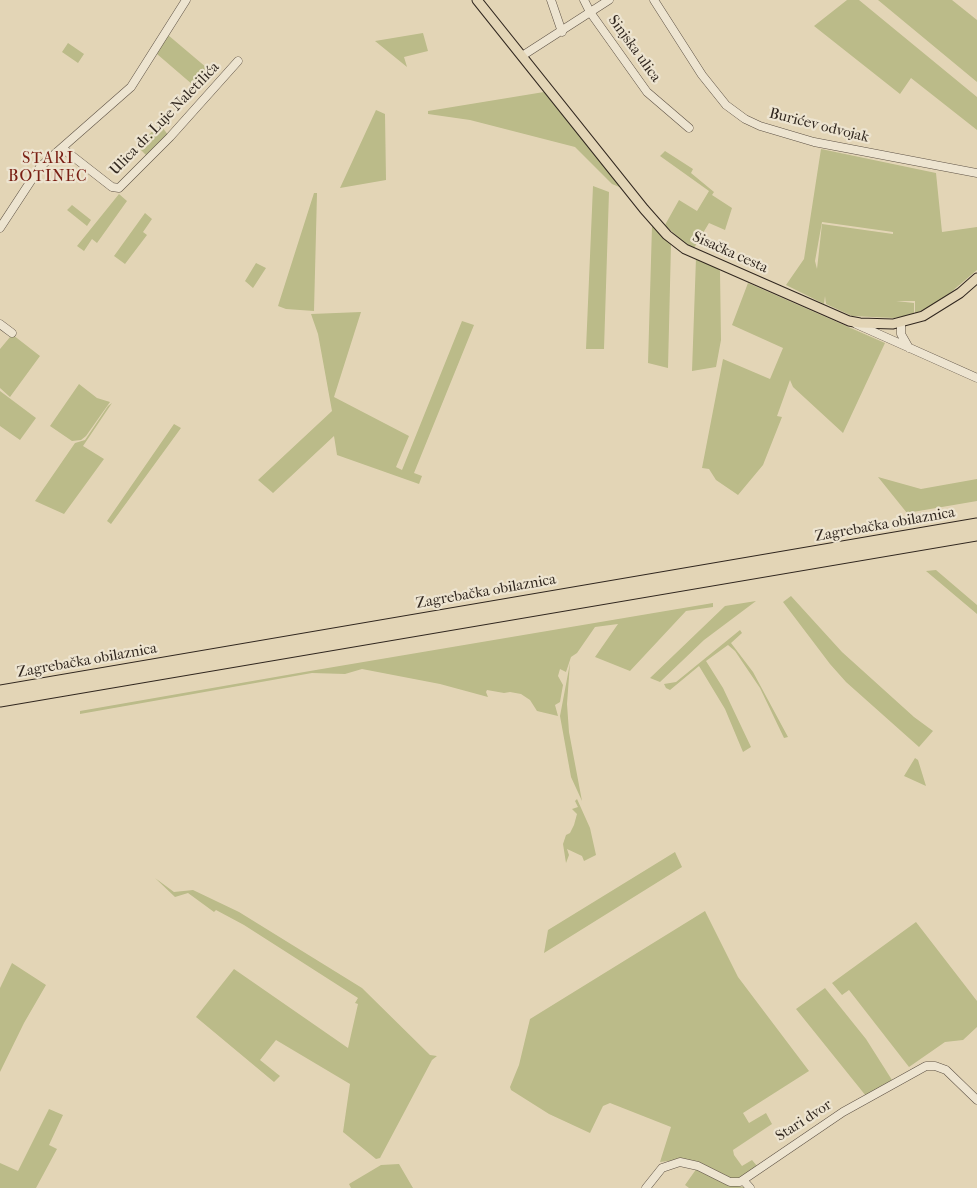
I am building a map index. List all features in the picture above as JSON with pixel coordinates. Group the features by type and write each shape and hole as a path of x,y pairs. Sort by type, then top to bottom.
{"highway":[{"name":"Zagrebačka obilaznica","path":"0,691 977,524"},
{"name":"Zagrebačka obilaznica","path":"0,701 977,535"}],"main road":[{"name":"Sisačka cesta","path":"477,0 644,209 675,242 703,257 848,321 868,324 901,323 923,316 940,307 977,278"}],"street":[{"path":"0,228 40,167 131,87 186,0"},
{"path":"551,0 562,32"},
{"name":"Sinjska ulica","path":"584,0 590,12 647,92 689,128"},
{"path":"522,56 609,0"},
{"name":"Burićev odvojak","path":"654,0 702,75 726,106 745,118 767,128 814,142 977,173"},
{"name":"Ulica dr. Luje Naletilića","path":"62,148 112,187 118,188 170,137 238,61"},
{"path":"848,321 977,378"},
{"path":"901,323 901,334 909,348"},
{"path":"0,324 12,333"},
{"name":"Stari dvor","path":"743,1180 841,1113 921,1067 935,1066 946,1070 977,1100"},
{"path":"646,1188 662,1168 675,1162 698,1166 730,1182 743,1180 750,1188"}],"green space":[{"path":"847,0 859,0 977,97 977,130 911,78 900,94 814,26"},
{"path":"878,0 952,0 977,20 977,82"},
{"path":"423,33 428,51 404,57 407,67 375,41"},
{"path":"168,35 207,68 193,85 157,54"},
{"path":"68,43 84,54 78,63 62,52"},
{"path":"544,92 622,188 612,184 575,147 470,120 428,114 428,111"},
{"path":"376,110 385,114 386,180 340,188"},
{"path":"160,124 168,135 147,156 137,146"},
{"path":"821,149 936,173 942,232 977,227 977,270 944,298 915,314 915,301 896,301 914,303 914,314 894,318 852,316 826,304 825,296 824,304 786,285 804,259","holes":["822,222 893,232 893,234 822,224 817,269 815,261"]},
{"path":"665,151 693,169 691,173 714,192 712,195 732,208 725,230 709,223 694,248 683,242 665,225 679,200 697,211 709,191 660,156"},
{"path":"593,186 609,192 604,349 586,349"},
{"path":"314,193 317,193 314,311 286,309 278,306"},
{"path":"119,194 127,201 97,243 92,239 84,251 77,246"},
{"path":"72,205 91,220 87,226 67,210"},
{"path":"145,213 152,219 143,232 147,235 125,264 114,256"},
{"path":"652,226 671,244 668,368 648,363"},
{"path":"696,258 717,267 720,271 721,340 716,367 692,371"},
{"path":"256,263 266,268 253,288 245,281"},
{"path":"748,283 885,343 843,433 793,387 790,380 777,416 782,417 763,465 738,495 716,480 709,469 702,468 723,359 770,379 783,348 732,325"},
{"path":"361,312 334,397 409,436 396,467 402,470 462,321 474,325 414,473 422,476 419,484 337,455 334,436 273,493 258,480 332,411 318,334 311,314"},
{"path":"8,335 13,335 40,356 10,397 0,388 0,349 10,337"},
{"path":"79,384 97,398 110,402 86,436 81,440 72,441 50,426"},
{"path":"0,391 36,418 20,440 0,426"},
{"path":"112,403 83,446 104,459 64,514 35,501 75,443 85,440"},
{"path":"174,424 181,428 111,524 107,521"},
{"path":"878,477 921,489 977,479 977,501 907,513"},
{"path":"936,570 977,605 977,614 926,571"},
{"path":"791,596 842,652 914,717 933,731 919,747 846,682 830,664 783,602"},
{"path":"756,601 704,640 660,682 650,678 725,606"},
{"path":"713,603 713,607 686,611 630,671 595,657 618,624 595,627 577,653 571,657 566,672 560,669 558,676 563,685 560,702 555,705 558,716 537,711 530,700 521,694 487,690 488,697 440,684 362,669 345,674 312,673 80,714 80,711"},
{"path":"740,630 742,633 731,643 753,672 788,737 784,738 760,688 735,651 728,645 706,661 723,688 751,747 743,752 725,709 699,666 670,690 664,684 676,682"},
{"path":"570,663 567,704 569,732 582,801 571,777 560,716"},
{"path":"915,758 918,760 926,786 904,776"},
{"path":"577,799 590,828 596,855 584,861 582,856 567,849 569,855 566,863 563,844 566,835 570,833 574,825 577,814 572,809 578,807 575,801"},
{"path":"675,852 682,867 544,953 548,930"},
{"path":"155,878 174,892 193,890 239,912 362,988 430,1055 437,1056 432,1060 380,1158 376,1159 343,1132 350,1084 276,1040 260,1060 280,1076 274,1082 196,1017 234,969 348,1048 358,1004 355,1003 358,998 244,925 216,910 214,912 188,893 175,897"},
{"path":"705,911 738,977 809,1071 743,1113 749,1123 766,1113 772,1124 733,1150 734,1155 742,1166 752,1160 757,1166 742,1178 733,1181 678,1160 660,1162 671,1127 610,1103 603,1106 590,1133 549,1114 511,1090 510,1087 519,1065 530,1019"},
{"path":"916,922 977,1001 977,1027 963,1040 945,1042 909,1067 849,990 842,995 832,983"},
{"path":"12,963 46,985 24,1023 0,1072 0,988"},
{"path":"825,988 866,1039 892,1080 866,1096 796,1009"},
{"path":"49,1109 63,1115 49,1145 57,1149 36,1188 0,1188 0,1163 18,1171"},
{"path":"399,1164 413,1188 351,1188 349,1184 381,1165"},
{"path":"697,1168 728,1184 747,1188 689,1188 685,1185"}],"district":[{"name":"STARI BOTINEC","path":"48,168"}]}
